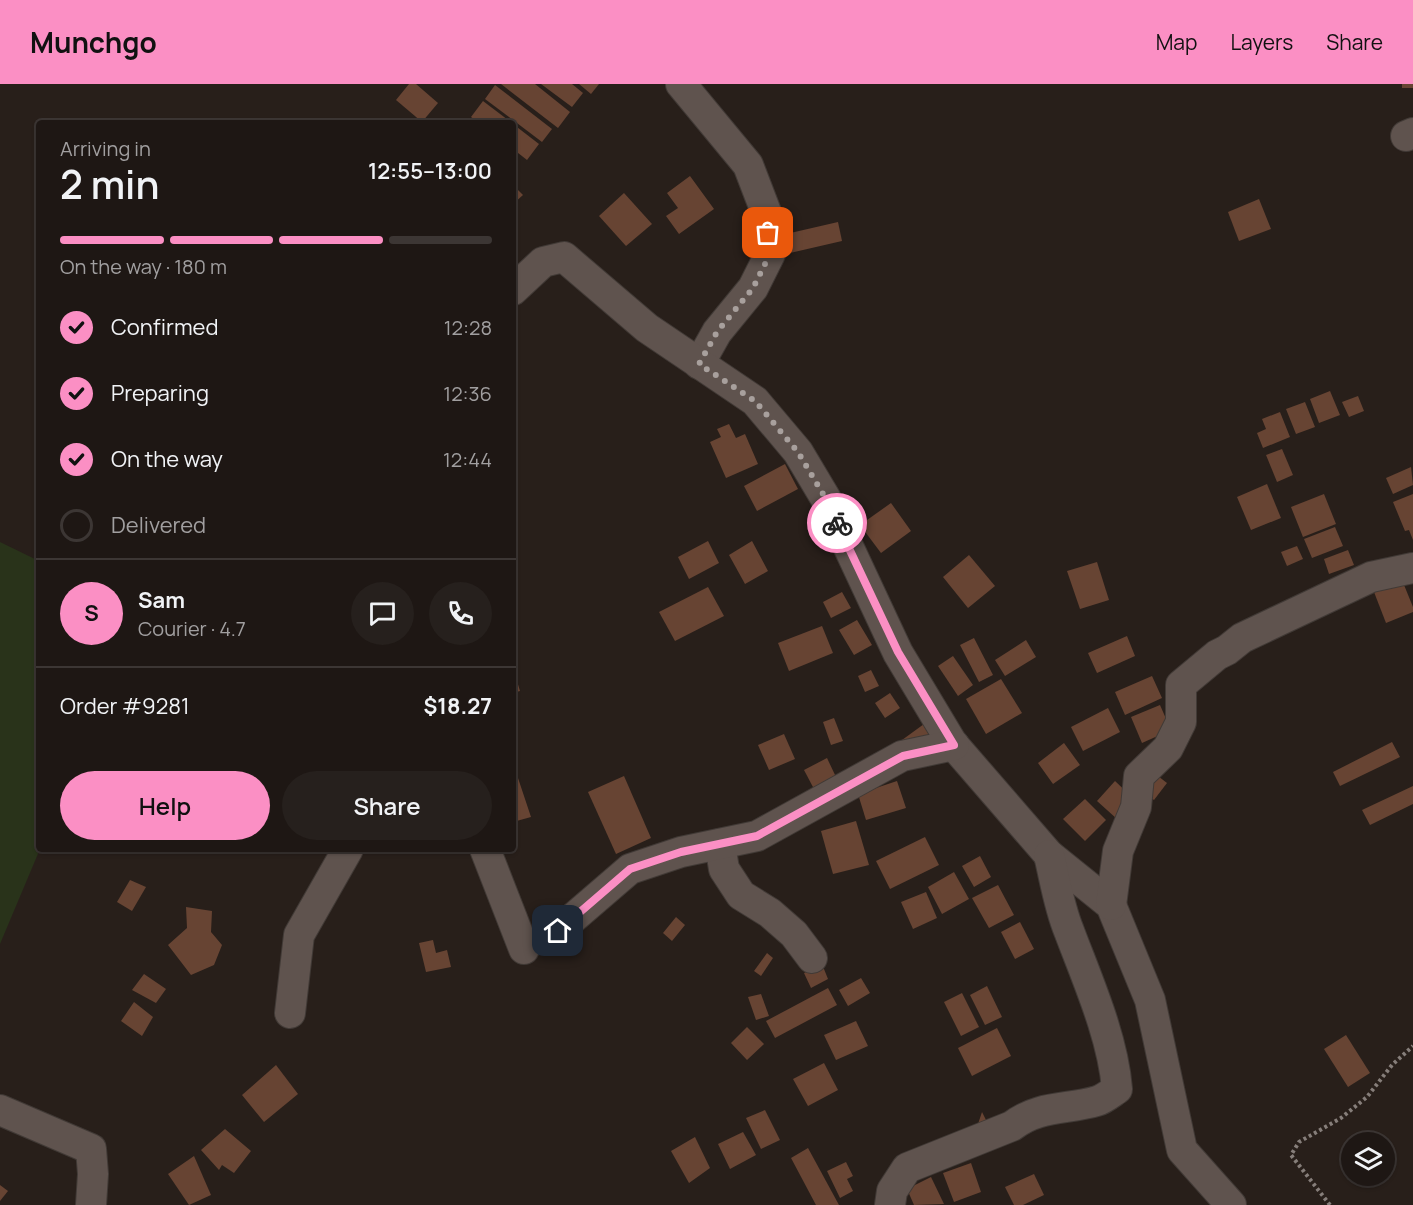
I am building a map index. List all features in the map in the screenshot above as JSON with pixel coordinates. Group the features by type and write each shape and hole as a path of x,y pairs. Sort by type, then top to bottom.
{"street":[{"path":"681,84 748,165 766,213 770,254 753,288 717,332 699,364"},
{"path":"516,287 543,262 564,257 647,328 755,401 798,452 826,499 898,652 954,745 1049,855 1111,905 1150,1000 1182,1150 1230,1205"},
{"path":"1111,905 1118,851 1136,807 1139,776 1168,748 1181,722 1181,685 1242,638 1371,577 1413,568"},
{"path":"558,931 630,869 681,852 757,836 903,756 954,745"},
{"path":"720,844 724,869 741,895 770,914 794,934 812,958"},
{"path":"290,1013 299,935 346,852"},
{"path":"486,852 524,949"},
{"path":"891,1205 892,1191 907,1168 1012,1126 1024,1116 1064,1106 1098,1101 1117,1089 1110,1049 1079,954 1068,929 1049,855"},
{"path":"0,1110 92,1149 91,1205"}],"path":[{"path":"1330,1205 1292,1155 1299,1142 1341,1118 1367,1097 1392,1065 1413,1046"}],"green space":[{"path":"0,542 36,560 36,852 39,852 0,944"}],"building":[{"path":"409,84 416,84 438,103 424,120 420,120 396,100"},
{"path":"501,84 535,84 570,112 558,128"},
{"path":"541,84 572,84 583,93 572,107"},
{"path":"579,84 599,84 591,94"},
{"path":"1402,84 1413,84 1413,88 1402,88"},
{"path":"495,85 552,129 542,142 516,122 516,120 485,99"},
{"path":"483,101 508,120 475,120 471,117"},
{"path":"516,126 539,144 527,160 516,151"},
{"path":"690,176 714,209 679,234 666,216 678,208 667,193"},
{"path":"516,188 523,195 516,201"},
{"path":"624,193 652,224 626,246 599,216"},
{"path":"1259,199 1271,229 1239,241 1228,212"},
{"path":"838,222 842,241 790,253 786,234"},
{"path":"1330,391 1340,415 1319,423 1310,399"},
{"path":"1358,396 1364,411 1349,417 1342,402"},
{"path":"1305,402 1315,427 1296,434 1286,409"},
{"path":"1280,412 1290,437 1263,448 1257,433 1266,429 1262,419"},
{"path":"729,424 736,438 745,434 758,464 726,478 710,442 721,437 717,429"},
{"path":"1282,449 1293,475 1277,482 1266,455"},
{"path":"785,464 798,489 757,511 744,486"},
{"path":"1411,467 1413,485 1393,494 1386,478"},
{"path":"1267,484 1281,518 1251,530 1237,497"},
{"path":"1324,494 1336,524 1303,537 1291,507"},
{"path":"1413,494 1413,540 1409,530 1405,531 1393,502"},
{"path":"891,503 911,531 881,553 860,525"},
{"path":"1335,527 1343,546 1312,558 1304,539"},
{"path":"708,541 719,563 689,579 678,557"},
{"path":"752,541 768,571 745,584 729,555"},
{"path":"1297,546 1303,559 1287,566 1281,552"},
{"path":"1348,550 1354,565 1329,574 1324,559"},
{"path":"969,555 995,586 968,608 943,577"},
{"path":"1097,562 1109,600 1080,609 1067,571"},
{"path":"1402,580 1413,612 1386,623 1374,592"},
{"path":"708,587 724,616 675,641 659,612"},
{"path":"842,592 851,608 831,618 823,602"},
{"path":"857,620 872,645 854,655 839,630"},
{"path":"822,626 833,653 789,671 778,643"},
{"path":"1127,636 1135,656 1097,673 1088,653"},
{"path":"974,638 993,675 979,682 960,645"},
{"path":"1026,640 1036,657 1005,676 995,660"},
{"path":"953,656 973,685 958,696 938,666"},
{"path":"871,670 879,686 865,692 858,676"},
{"path":"1152,676 1162,698 1125,715 1115,692"},
{"path":"516,678 520,691 516,692"},
{"path":"1001,679 1022,713 986,734 966,699"},
{"path":"890,693 900,708 885,718 875,703"},
{"path":"1160,705 1171,730 1142,743 1131,717"},
{"path":"1108,708 1120,732 1083,751 1071,727"},
{"path":"834,718 843,741 831,745 823,722"},
{"path":"924,724 933,737 911,752 902,740"},
{"path":"784,734 795,759 769,770 758,745"},
{"path":"1392,742 1400,757 1340,786 1333,772"},
{"path":"1064,743 1080,765 1053,784 1038,763"},
{"path":"827,758 836,777 814,789 804,770"},
{"path":"516,772 531,817 516,821"},
{"path":"1154,773 1167,783 1154,800 1141,791"},
{"path":"624,776 651,838 616,854 588,792"},
{"path":"897,781 906,808 866,820 858,794"},
{"path":"1115,781 1135,800 1117,819 1097,801"},
{"path":"1413,786 1413,804 1370,825 1362,810"},
{"path":"1085,799 1106,820 1085,841 1063,819"},
{"path":"856,821 869,865 833,874 821,831"},
{"path":"925,837 939,865 890,889 876,861"},
{"path":"980,856 991,877 974,887 962,866"},
{"path":"954,872 969,899 942,914 928,887"},
{"path":"130,880 146,887 132,911 117,902"},
{"path":"998,885 1014,915 989,928 972,898"},
{"path":"926,892 937,918 913,929 901,902"},
{"path":"186,907 212,911 211,932 222,945 214,965 191,975 168,945 187,928"},
{"path":"676,917 685,925 672,941 663,933"},
{"path":"1020,922 1034,949 1015,959 1001,932"},
{"path":"433,940 436,953 447,950 451,967 426,972 419,943"},
{"path":"767,953 773,958 761,976 754,971"},
{"path":"822,964 828,979 811,988 804,973"},
{"path":"144,974 166,989 156,1003 132,990"},
{"path":"861,978 870,993 848,1006 839,990"},
{"path":"987,986 1002,1017 985,1025 970,995"},
{"path":"828,988 837,1005 775,1038 766,1021"},
{"path":"962,993 979,1027 961,1036 944,1002"},
{"path":"761,994 769,1016 756,1020 748,997"},
{"path":"134,1002 153,1017 142,1036 121,1021"},
{"path":"856,1021 868,1046 836,1060 824,1035"},
{"path":"747,1027 764,1044 747,1060 731,1043"},
{"path":"997,1028 1011,1056 972,1076 958,1048"},
{"path":"1346,1035 1370,1073 1348,1087 1324,1049"},
{"path":"824,1063 838,1090 808,1106 793,1079"},
{"path":"276,1065 298,1094 264,1122 242,1095"},
{"path":"765,1110 780,1140 761,1149 746,1118"},
{"path":"982,1112 987,1122 977,1127"},
{"path":"225,1129 251,1151 234,1173 222,1165 219,1170 201,1150"},
{"path":"743,1132 756,1155 730,1169 718,1144"},
{"path":"695,1137 710,1168 689,1183 671,1151"},
{"path":"808,1148 839,1205 816,1205 791,1158"},
{"path":"194,1156 211,1195 189,1205 168,1174"},
{"path":"846,1162 853,1176 847,1179 853,1191 840,1198 827,1171"},
{"path":"971,1163 981,1192 954,1202 943,1173"},
{"path":"1034,1174 1044,1195 1023,1205 1014,1205 1005,1187"},
{"path":"931,1177 944,1204 914,1205 907,1189"},
{"path":"0,1185 8,1191 0,1201"}],"way so far":[{"path":"768,233 770,254 753,288 717,332 699,364 755,401 798,452 826,499 837,523"}],"route":[{"path":"558,931 630,869 681,852 757,836 903,756 954,745 898,652 837,523"}]}
